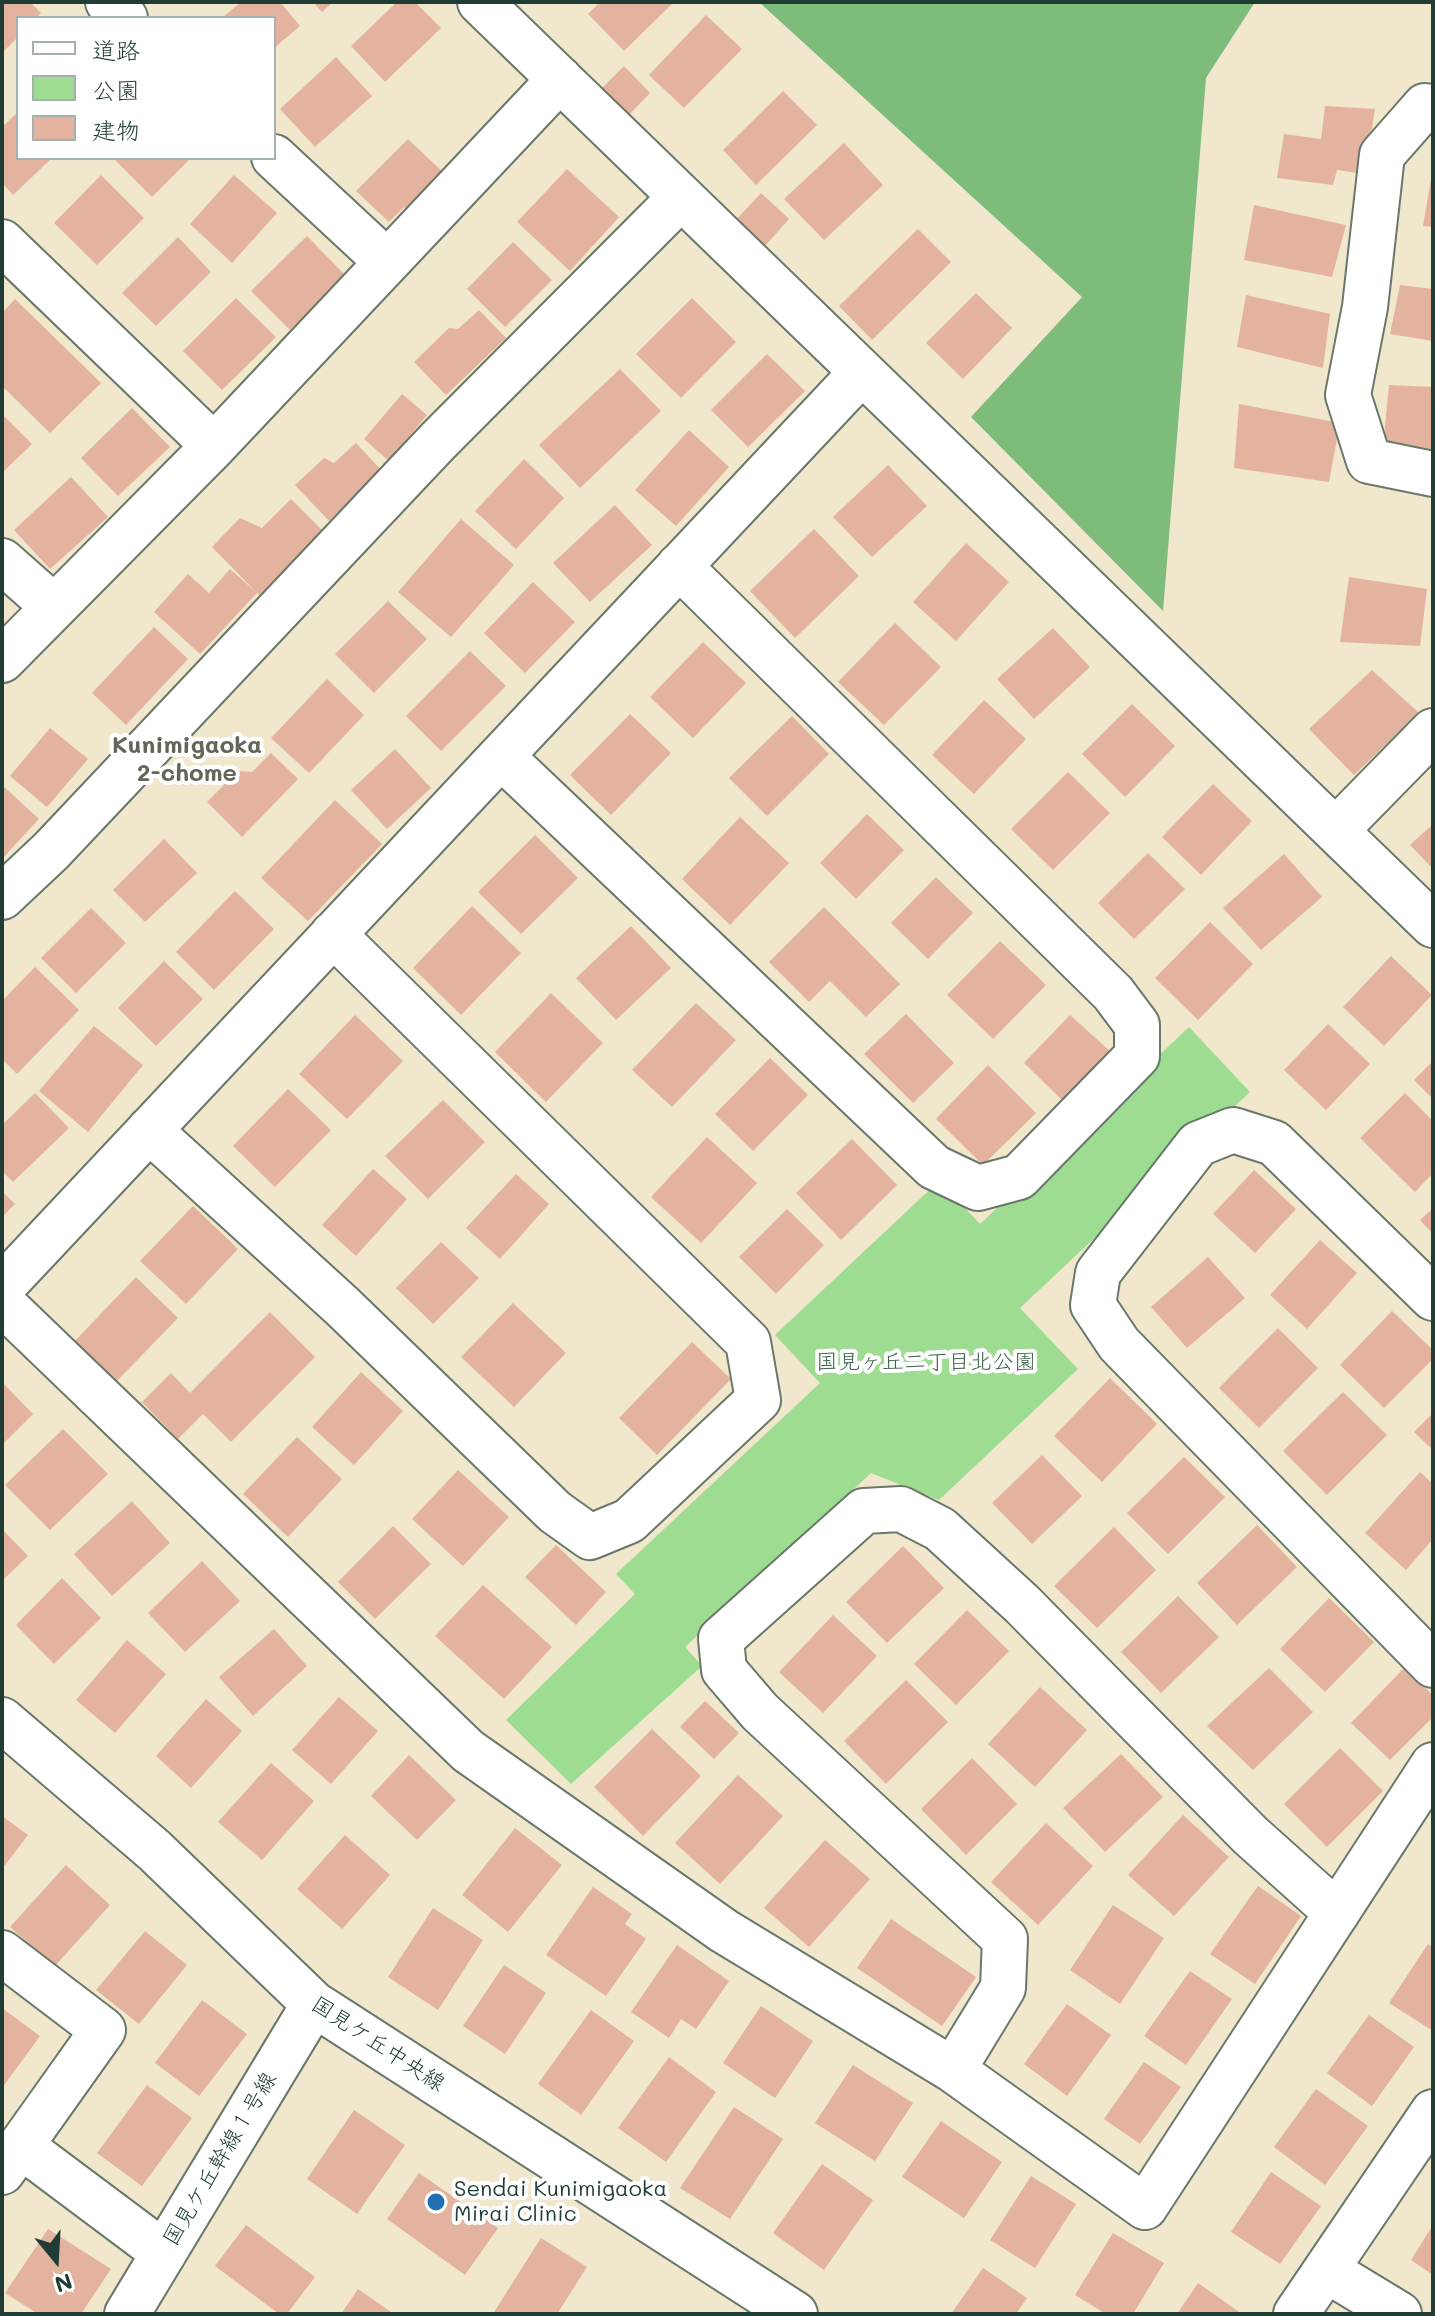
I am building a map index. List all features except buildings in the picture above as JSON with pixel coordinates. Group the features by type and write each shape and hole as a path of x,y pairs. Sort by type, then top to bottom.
{"street":[{"path":"108,2 123,16"},
{"path":"480,2 1433,925"},
{"path":"2,660 214,446 560,79"},
{"path":"1433,107 1425,106 1382,155 1365,307 1348,395 1369,461 1433,474"},
{"path":"276,159 387,262"},
{"path":"2,897 51,851 438,441 681,197"},
{"path":"2,242 214,446"},
{"path":"2,1287 333,934 503,758 862,372"},
{"path":"2,561 54,607"},
{"path":"503,758 934,1167 978,1188 1019,1177 1137,1056 1137,1025 1113,993 679,566"},
{"path":"1337,829 1433,731"},
{"path":"149,1130 342,1306 555,1512 590,1537 629,1521 758,1400 748,1342 333,934"},
{"path":"1433,1298 1274,1143 1233,1130 1198,1144 1098,1273 1093,1305 1119,1344 1433,1665"},
{"path":"2,1303 468,1751 724,1931 953,2070 1145,2207 1433,1765"},
{"path":"953,2070 1003,1988 1005,1939 760,1712 724,1670 721,1639 864,1511 901,1509 940,1529 1022,1604 1250,1835 1337,1913"},
{"name":"国見ケ丘中央線","path":"2,1720 154,1850 314,2004 795,2314"},
{"path":"2,1953 103,2030 11,2159 164,2253"},
{"name":"国見ケ丘幹線１号線","path":"127,2314 314,2004"},
{"path":"1296,2314 1433,2112"},
{"path":"1328,2271 1399,2314"}],"green space":[{"path":"759,2 1255,2 1206,78 1163,611 971,417 1082,297"},
{"name":"国見ヶ丘二丁目北公園","path":"1189,1027 1250,1092 1020,1308 1078,1369 939,1500 871,1473 685,1647 702,1666 571,1784 506,1720 635,1594 616,1574 820,1383 775,1335 939,1181 980,1224"}],"place":[{"name":"Sendai Kunimigaoka Mirai Clinic","path":"436,2202"}],"district":[{"name":"Kunimigaoka 2-chome","path":"187,760"}]}
